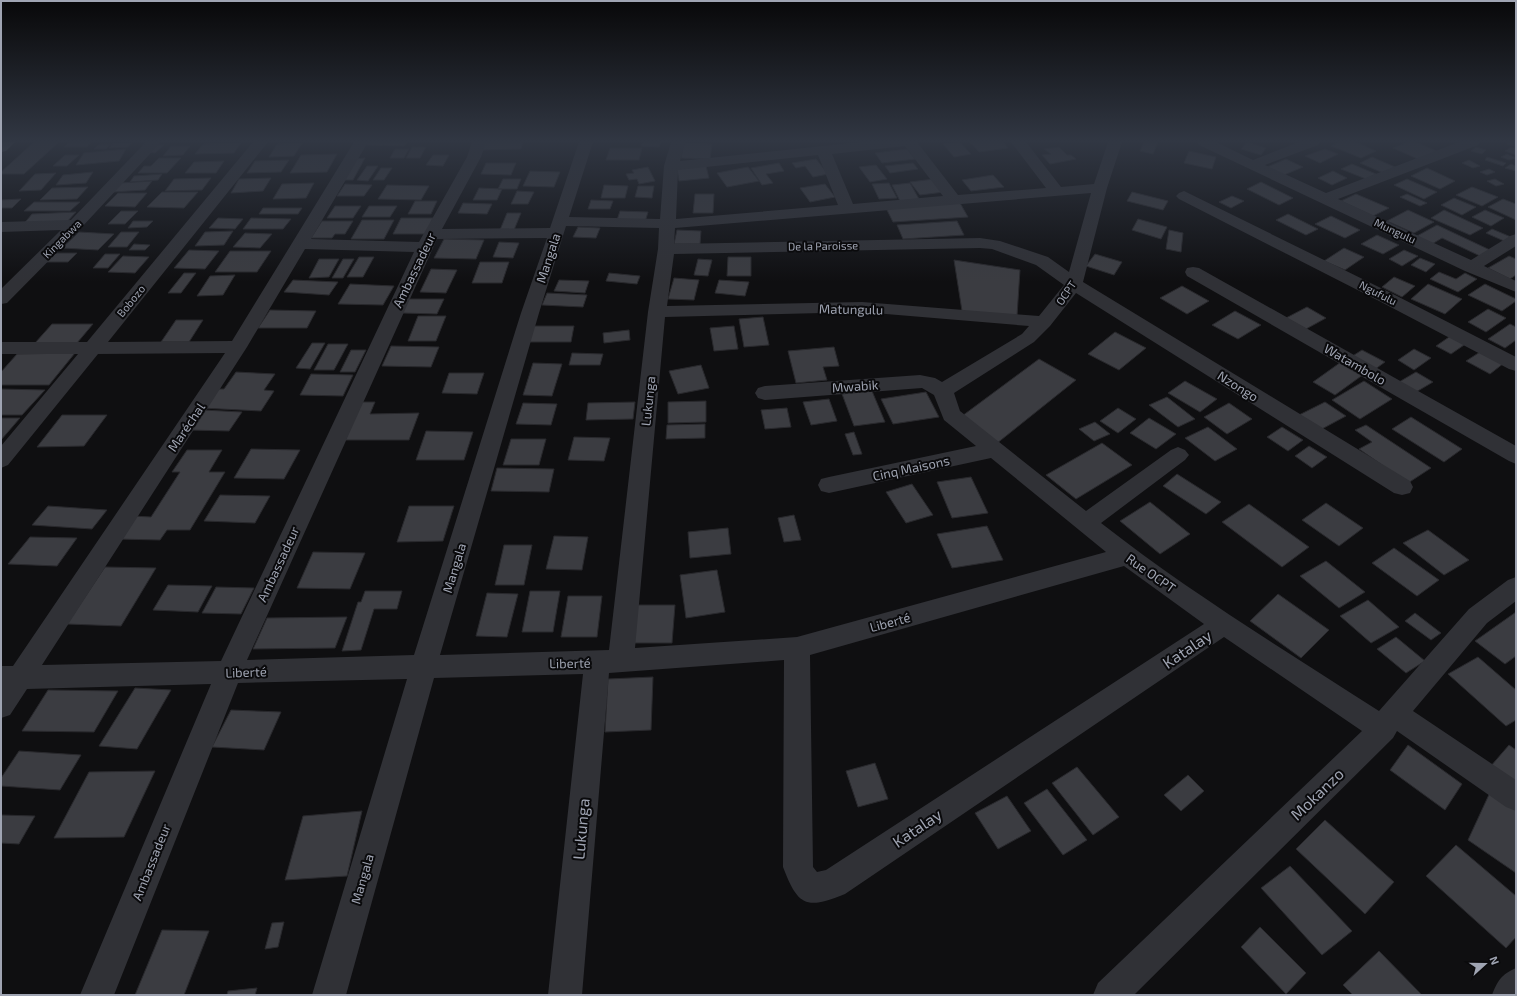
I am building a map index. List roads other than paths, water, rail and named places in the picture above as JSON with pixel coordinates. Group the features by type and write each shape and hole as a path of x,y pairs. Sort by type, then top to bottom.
{"street":[{"name":"Kingabwa","path":"1,299 75,226 110,188"},
{"name":"Bobozo","path":"1,460 223,188"},
{"name":"Maréchal","path":"1,706 10,678 238,347 333,188"},
{"name":"Ambassadeur","path":"97,995 229,672 428,240 456,188"},
{"name":"Mangala","path":"329,995 424,666 530,314 571,188"},
{"name":"Lukunga","path":"565,995 609,661 666,249 670,188"},
{"path":"839,188 847,208"},
{"path":"945,188 954,200"},
{"path":"1054,188 1057,192"},
{"path":"300,244 428,240 558,227 668,224 1095,188"},
{"name":"OCPT","path":"943,391 1028,338 1044,322 1074,284 1100,188"},
{"name":"Mungulu","path":"1302,188 1516,287"},
{"path":"1324,199 1351,188"},
{"name":"Ngufulu","path":"1184,196 1388,298 1516,365"},
{"path":"1,228 75,226"},
{"path":"1471,267 1516,239"},
{"name":"De la Paroisse","path":"666,249 980,243 994,244 1042,261 1074,284"},
{"name":"Watambolo","path":"1193,272 1516,456"},
{"name":"Nzongo","path":"1074,284 1402,487"},
{"name":"Matungulu","path":"657,312 862,307 1044,322"},
{"path":"1,348 238,347"},
{"name":"Mwabik","path":"765,393 920,381 928,382 943,391"},
{"name":"Rue OCPT","path":"943,391 951,416 1127,556 1224,624 1516,797"},
{"name":"Cinq Maisons","path":"829,485 993,450"},
{"path":"1085,523 1178,455"},
{"name":"Liberté","path":"10,678 609,661 797,648 1127,556"},
{"name":"Mokanzo","path":"1110,995 1388,721 1478,616 1516,587"},
{"name":"Katalay","path":"797,648 798,867 803,880 808,887 819,888 841,878 1224,624"},
{"path":"1509,995 1516,985"}]}
